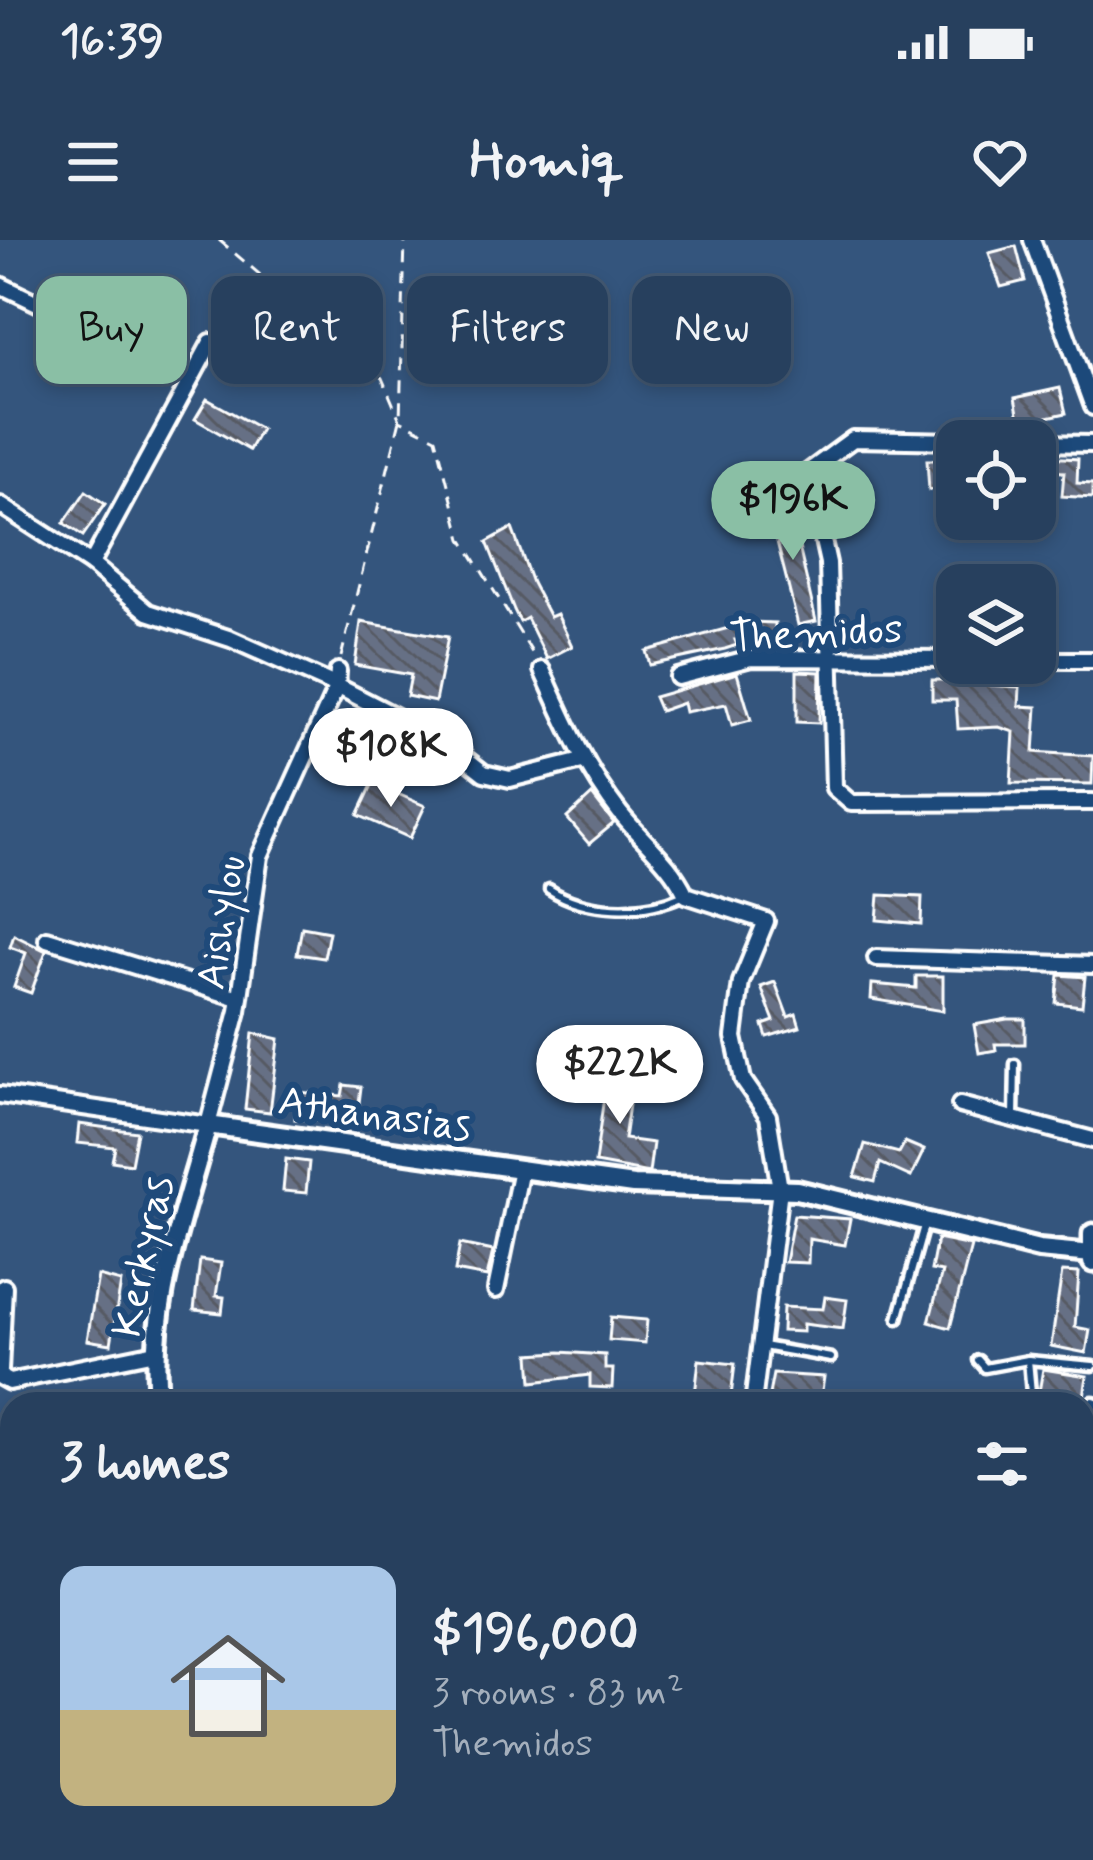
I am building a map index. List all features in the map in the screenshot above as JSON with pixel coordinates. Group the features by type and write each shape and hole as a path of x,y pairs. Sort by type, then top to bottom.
{"main road":[{"path":"1092,1258 1093,1234"}],"street":[{"path":"1032,240 1093,407"},
{"path":"0,285 191,377"},
{"path":"91,564 211,342"},
{"path":"936,441 853,439 808,472 828,562 834,788 851,803 1093,802"},
{"path":"1056,443 1093,444"},
{"path":"0,505 91,564 148,612 337,678 496,778 582,761"},
{"name":"Themidos","path":"678,677 751,658 936,659"},
{"path":"1056,660 1093,660"},
{"path":"542,670 582,761 631,826 671,866 686,895 766,921 741,982 734,1037 743,1080 768,1116 780,1189 755,1392"},
{"name":"Aishylou","path":"208,1125 239,998 260,856 337,678"},
{"path":"47,939 239,998"},
{"path":"876,958 1093,965"},
{"name":"Athanasias","path":"0,1095 633,1185 780,1189 1092,1258"},
{"path":"960,1105 1093,1140"},
{"name":"Kerkyras","path":"158,1392 156,1352 162,1294 208,1125"},
{"path":"496,1290 521,1169"},
{"path":"4,1287 0,1374 9,1382 156,1352"}],"lane":[{"path":"549,890 573,903 603,907 686,895"},
{"path":"1013,1116 1015,1064"},
{"path":"898,1319 926,1218"},
{"path":"763,1346 831,1358"},
{"path":"978,1360 985,1368 1028,1360 1093,1366"},
{"path":"1028,1360 1031,1392"}],"path":[{"path":"219,240 382,378 400,420 436,438 462,539 542,670"},
{"path":"337,678 400,420 405,240"}],"building":[{"path":"1016,246 1025,281 1001,287 989,253"},
{"path":"1060,388 1066,413 1019,420 1015,398"},
{"path":"207,399 261,429 249,450 195,419"},
{"path":"1056,458 1078,459 1077,483 1093,484 1093,498 1062,496 1064,472 1056,472"},
{"path":"927,460 936,460 936,490 929,490"},
{"path":"86,491 105,504 83,536 64,523"},
{"path":"788,499 816,621 798,625 772,522 777,520 771,505"},
{"path":"512,528 532,583 550,617 557,614 572,646 547,659 527,618 520,622 487,542"},
{"path":"361,622 448,637 435,702 407,696 411,675 355,665"},
{"path":"750,622 775,623 775,640 735,640 737,645 725,649 650,665 646,651"},
{"path":"797,671 820,672 819,723 797,722"},
{"path":"737,673 751,720 732,725 726,704 685,712 683,703 660,711 654,697"},
{"path":"932,680 936,684 1020,687 1019,706 1037,707 1034,752 1093,756 1092,784 1011,783 1014,732 999,727 958,729 956,700 932,700"},
{"path":"373,783 425,806 410,838 358,815"},
{"path":"592,795 614,823 589,844 567,818"},
{"path":"879,895 922,897 921,924 877,920"},
{"path":"302,927 329,932 324,958 297,954"},
{"path":"14,935 46,951 31,993 14,987 26,953 10,947"},
{"path":"1059,975 1085,977 1082,1006 1056,1003"},
{"path":"916,976 943,976 943,1011 871,999 872,984 916,988"},
{"path":"775,982 788,1017 796,1014 800,1027 767,1037 763,1025 774,1021 761,987"},
{"path":"1025,1019 1025,1044 995,1044 996,1050 979,1053 974,1025"},
{"path":"253,1033 279,1039 270,1112 245,1109"},
{"path":"608,1067 634,1070 624,1139 653,1143 649,1173 595,1163"},
{"path":"344,1085 361,1087 357,1119 295,1119 297,1092 342,1096"},
{"path":"79,1124 137,1132 131,1164 112,1161 115,1147 77,1143"},
{"path":"905,1142 924,1150 911,1177 880,1163 875,1182 855,1177 865,1144 899,1153"},
{"path":"286,1159 309,1162 306,1193 283,1191"},
{"path":"794,1215 850,1219 845,1245 809,1239 808,1263 785,1262"},
{"path":"937,1239 971,1246 950,1328 929,1322 942,1272 931,1270"},
{"path":"460,1244 493,1251 487,1277 455,1271"},
{"path":"200,1260 221,1263 216,1296 224,1297 222,1313 194,1310"},
{"path":"1062,1272 1079,1273 1075,1327 1090,1330 1086,1353 1051,1346"},
{"path":"98,1276 121,1282 111,1344 87,1340"},
{"path":"825,1297 847,1300 843,1329 803,1324 803,1332 782,1331 783,1307 823,1309"},
{"path":"611,1317 647,1320 645,1343 609,1340"},
{"path":"530,1354 605,1355 605,1369 613,1369 612,1388 590,1387 590,1375 532,1382"},
{"path":"699,1360 735,1364 732,1392 695,1392"},
{"path":"1043,1369 1087,1376 1085,1392 1039,1392"},
{"path":"773,1374 824,1377 822,1392 770,1392"}]}
